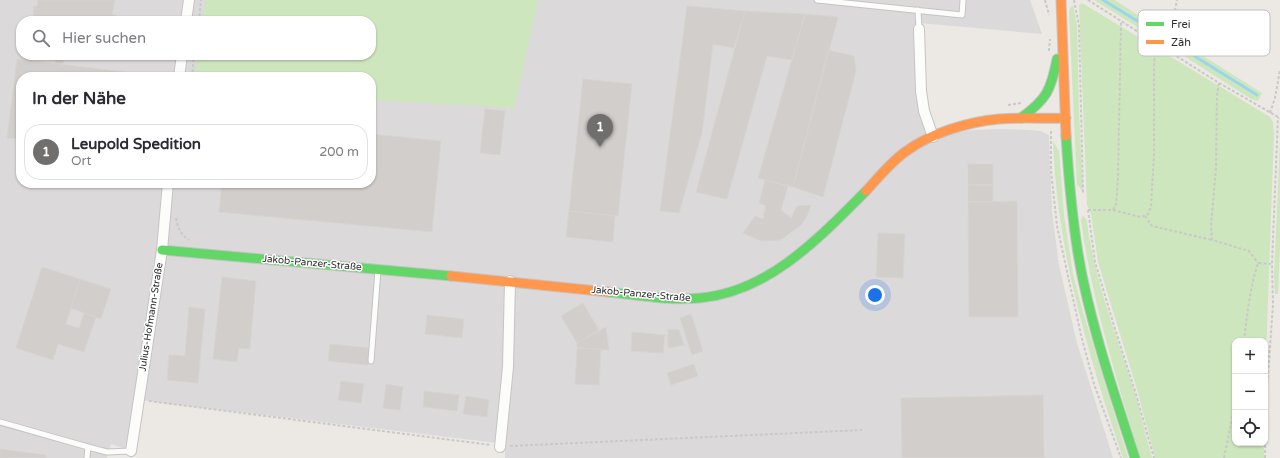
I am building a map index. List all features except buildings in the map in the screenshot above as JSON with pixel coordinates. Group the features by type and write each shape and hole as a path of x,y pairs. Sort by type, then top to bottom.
{"street":[{"path":"187,16 189,0"},
{"path":"1061,0 1067,153 1079,254 1091,310 1135,458"},
{"path":"919,29 921,91 924,111 933,137"},
{"path":"1021,118 1037,107 1051,88 1062,31"},
{"path":"180,72 181,60"},
{"name":"Jakob-Panzer-Straße","path":"162,250 510,281 678,299 704,299 746,286 771,274 794,258 835,222 892,164 910,149 933,137 977,123 998,119 1066,118"},
{"name":"Julius-Hofmann-Straße","path":"131,451 162,250 168,188"},
{"path":"500,447 508,367 510,281"}],"lane":[{"path":"817,0 962,15 963,0"},
{"path":"918,10 919,29"},
{"path":"371,361 378,269"},
{"path":"0,422 107,452 131,451"},
{"path":"87,458 88,447"}],"path":[{"path":"199,16 201,0"},
{"path":"1074,0 1079,26 1083,195"},
{"path":"1088,0 1138,31"},
{"path":"1175,10 1177,0"},
{"path":"1113,210 1116,204 1118,177 1121,21"},
{"path":"1073,211 1113,210 1140,217 1148,214 1151,206 1154,155 1155,56"},
{"path":"1176,56 1279,118 1272,264 1272,305 1266,402 1265,458"},
{"path":"192,72 194,60"},
{"path":"1270,113 1275,98 1280,70"},
{"path":"1212,240 1211,226 1216,167 1217,94 1219,83"},
{"path":"1088,210 1095,262 1136,394 1154,458"},
{"path":"1145,216 1152,226 1212,240 1249,252 1258,263 1272,264"},
{"path":"176,217 177,227 181,234 191,241"},
{"path":"1244,338 1248,306 1254,274 1258,263"},
{"path":"1224,458 1234,410"}],"shaded area":[{"path":"0,0 1030,0 1042,34 919,23 920,91 933,138 950,131 1000,129 1040,131 1049,135 1052,212 1059,265 1077,343 1113,458 505,458 505,444 139,400 131,451 111,444 107,458 0,458"}],"green space":[{"path":"206,0 538,0 514,108 376,100 376,72 195,72 196,60 376,60 376,16 203,16"},
{"path":"1094,0 1115,0 1138,15 1138,27"},
{"path":"1082,3 1138,37 1138,56 1169,56 1270,117 1273,122 1274,134 1267,338 1232,338 1232,446 1264,446 1264,458 1155,458 1138,393 1098,262 1091,214 1087,205 1079,5"},
{"path":"1073,5 1077,25 1083,192 1077,184 1069,12"},
{"path":"1184,56 1203,56 1262,93 1258,101 1251,99"},
{"path":"1053,141 1059,151 1064,215 1073,274 1083,312 1128,458 1123,458 1110,419 1076,302 1061,222"},
{"path":"1280,141 1280,246 1278,294 1275,294 1274,275"},
{"path":"1083,215 1087,221 1090,243 1101,287 1135,393 1152,458 1140,458 1114,370 1098,311 1086,251 1081,220"}],"waterway":[{"path":"1103,0 1138,21"},
{"path":"1194,56 1257,95"}],"traffic: fast":[{"path":"1021,118 1037,105 1046,93 1050,86 1057,59"},
{"path":"1066,136 1072,208 1083,280 1100,348 1135,458"},
{"path":"608,292 689,299 725,294 749,285 771,274 792,260 866,191"},
{"path":"162,250 451,276"}],"traffic: slow":[{"path":"1061,0 1066,136"},
{"path":"866,191 889,166 905,152 915,145 938,134 987,120 1016,118 1066,118"},
{"path":"451,276 608,292"}],"place":[{"name":"Leupold Spedition","path":"600,147"}]}
